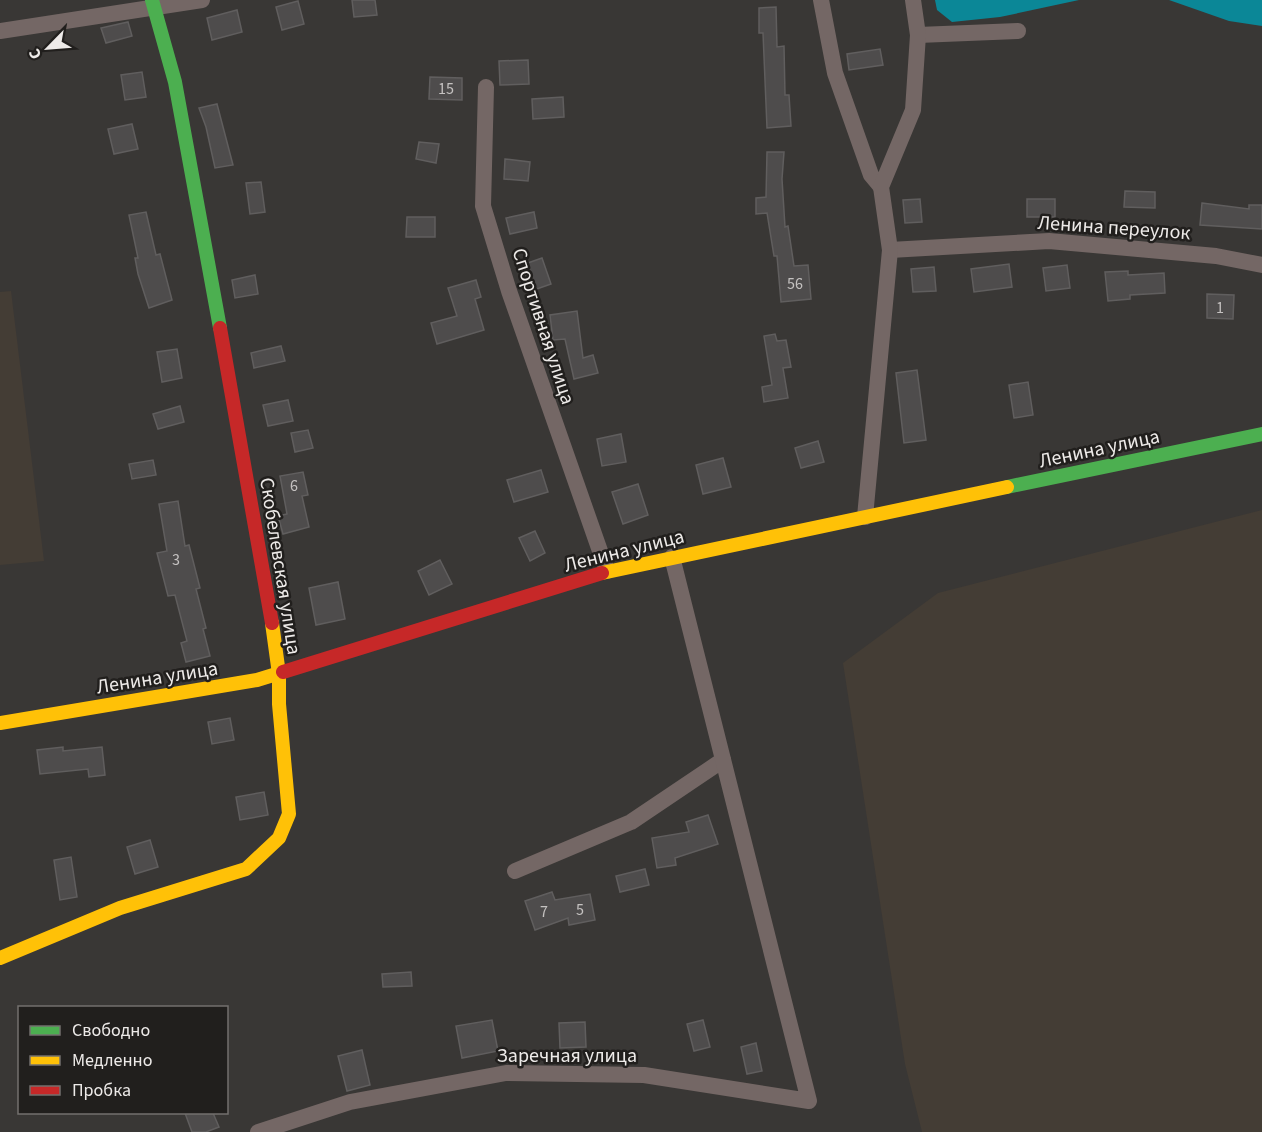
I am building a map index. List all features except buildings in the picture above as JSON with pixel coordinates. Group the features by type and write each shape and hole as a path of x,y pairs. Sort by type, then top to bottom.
{"street":[{"path":"0,31 153,4 202,0"},
{"path":"821,0 835,73 871,175 881,187"},
{"path":"865,517 890,250 881,187 914,110 918,35 913,0"},
{"name":"Скобелевская улица","path":"0,958 120,908 246,869 279,838 289,814 279,704 279,674 264,569 175,82 153,4"},
{"path":"918,35 1018,31"},
{"name":"Спортивная улица","path":"486,87 483,206 512,302 607,571"},
{"name":"Ленина переулок","path":"890,250 1049,241 1216,256 1262,265"},
{"name":"Ленина улица","path":"0,723 279,674 607,571 1262,434"},
{"path":"515,871 631,822 723,760 672,557"},
{"name":"Заречная улица","path":"258,1132 350,1102 506,1073 644,1075 809,1101 723,760"}],"shaded area":[{"path":"11,291 44,561 0,565 0,292"},
{"path":"1262,510 1262,1132 922,1132 905,1064 843,663 938,593"}],"water":[{"path":"935,0 1079,0 1000,17 952,22 937,10"},
{"path":"1169,0 1262,0 1262,26 1229,21"}],"traffic: fast":[{"path":"152,0 175,82 220,328"},
{"path":"1007,487 1262,434"}],"traffic: slow":[{"path":"602,573 1007,487"},
{"path":"0,958 120,908 246,869 279,838 289,814 279,704 279,674 272,623"},
{"path":"0,723 257,680 283,672"}],"traffic: jam":[{"path":"220,328 272,623"},
{"path":"283,672 602,573"}]}
